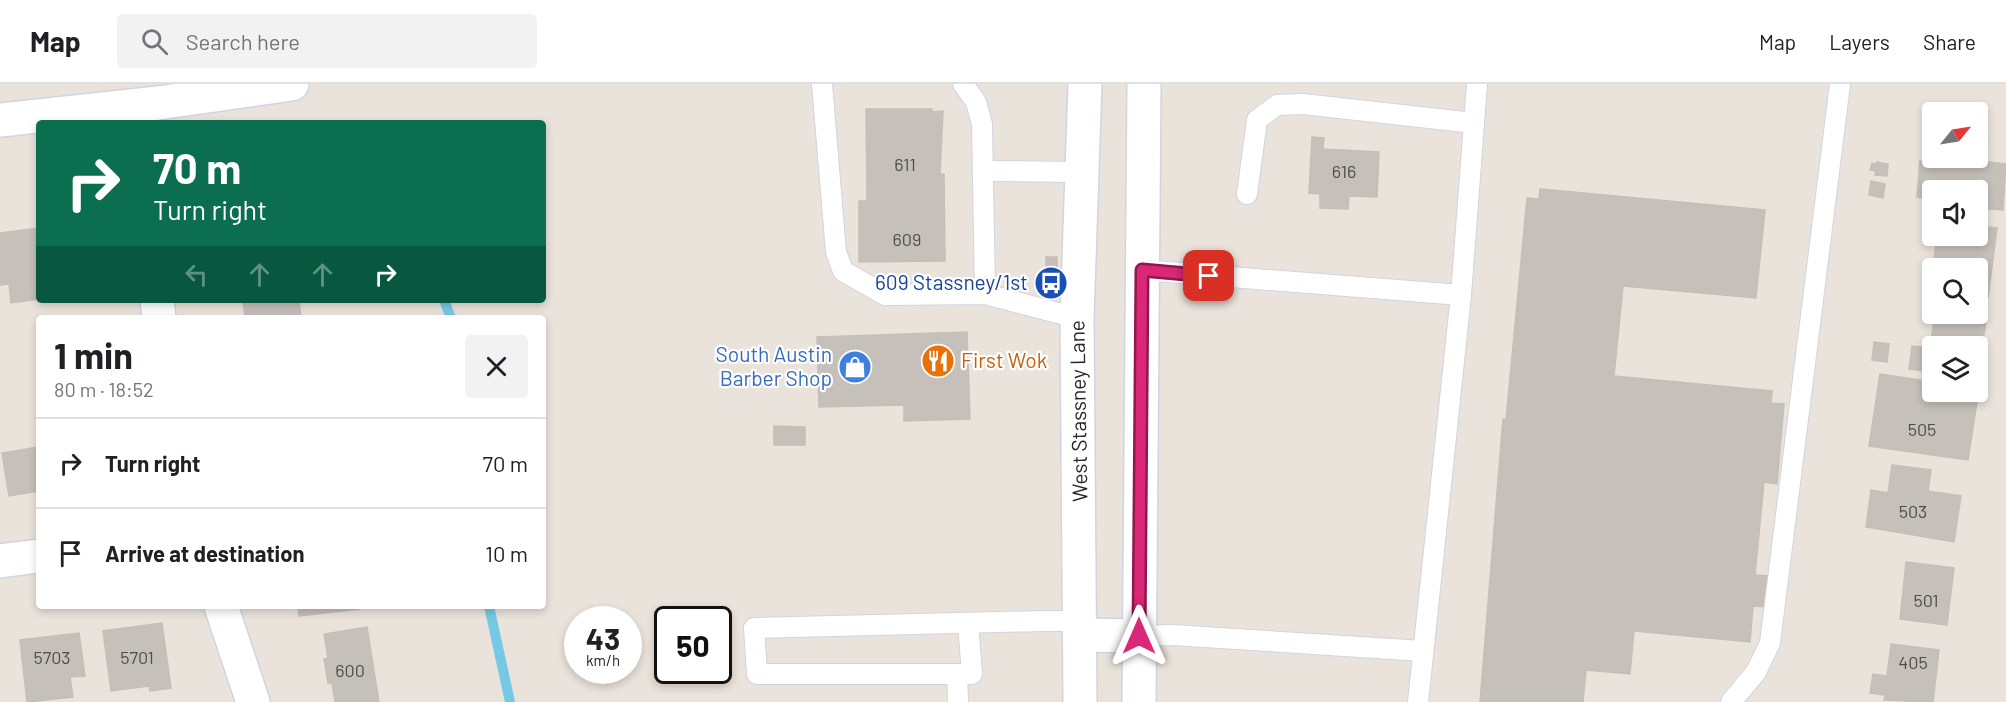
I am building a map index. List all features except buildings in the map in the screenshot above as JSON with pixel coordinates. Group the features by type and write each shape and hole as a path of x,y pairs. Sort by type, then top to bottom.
{"main road":[{"path":"0,120 136,114 292,84"},
{"name":"West Stassney Lane","path":"1080,702 1082,628 1077,318 1080,172 1085,84"},
{"path":"1139,702 1143,84"},
{"path":"0,561 36,556"},
{"path":"222,609 253,702"},
{"path":"1082,628 1139,636"}],"lane":[{"path":"830,84 822,84 836,252 843,271 885,295 985,294 1077,318"},
{"path":"963,84 976,102 982,124 985,294"},
{"path":"1418,702 1461,295 1477,84"},
{"path":"1731,702 1756,672 1770,643 1840,84"},
{"path":"1247,194 1257,120 1277,105 1303,104 1474,123"},
{"path":"983,171 1080,172"},
{"path":"1142,270 1461,295"},
{"path":"968,623 972,674 757,674 754,628 968,623 1082,628"},
{"path":"1139,636 1173,635 1423,651"},
{"path":"957,674 958,702"}],"waterway":[{"path":"445,303 450,315"},
{"path":"490,609 510,702"}],"place":[{"name":"609 Stassney/1st","path":"1051,283"},
{"name":"First Wok","path":"938,361"},
{"name":"South Austin Barber Shop","path":"855,367"}],"route":[{"path":"1139,636 1142,270 1209,276"}]}
